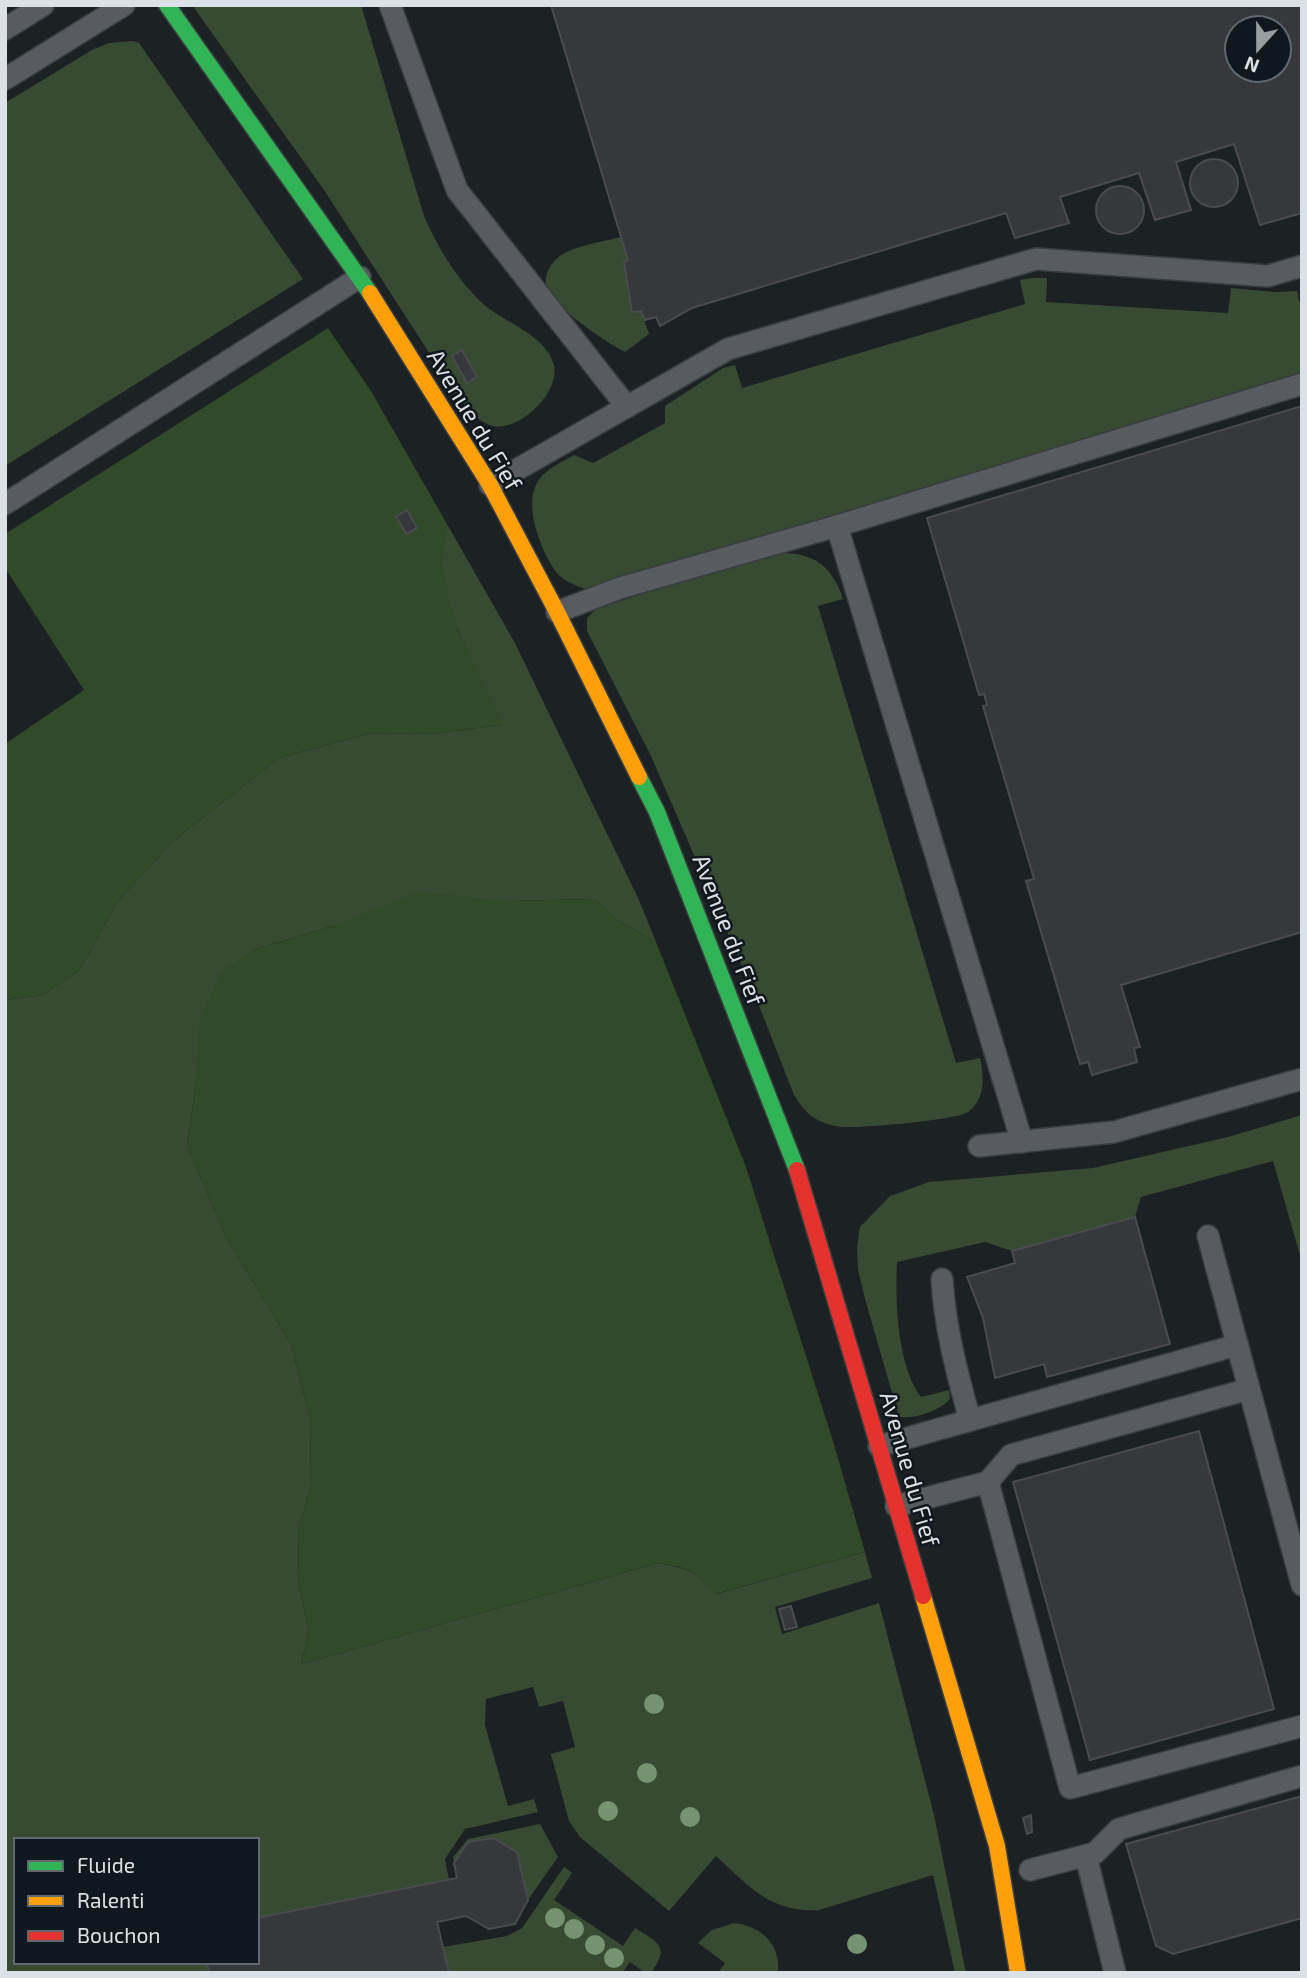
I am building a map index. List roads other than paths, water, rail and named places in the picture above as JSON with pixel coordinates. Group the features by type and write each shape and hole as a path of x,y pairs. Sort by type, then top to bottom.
{"street":[{"name":"Avenue du Fief","path":"167,5 360,277 490,485 657,812 799,1176 997,1846 1018,1973"}],"lane":[{"path":"5,29 43,5"},
{"path":"5,79 124,5"},
{"path":"390,5 457,190 627,407"},
{"path":"490,485 728,349 1036,259 1268,276 1302,266"},
{"path":"5,504 360,277"},
{"path":"557,612 620,588 838,526 1302,384"},
{"path":"838,526 1022,1142"},
{"path":"979,1146 1114,1132 1302,1079"},
{"path":"1208,1236 1302,1585"},
{"path":"942,1279 950,1347 970,1420"},
{"path":"879,1446 1237,1345"},
{"path":"896,1506 988,1482 1011,1455 1249,1389"},
{"path":"988,1482 1070,1788 1302,1726"},
{"path":"1030,1870 1096,1853 1119,1829 1302,1776"},
{"path":"1086,1856 1115,1973"}]}
